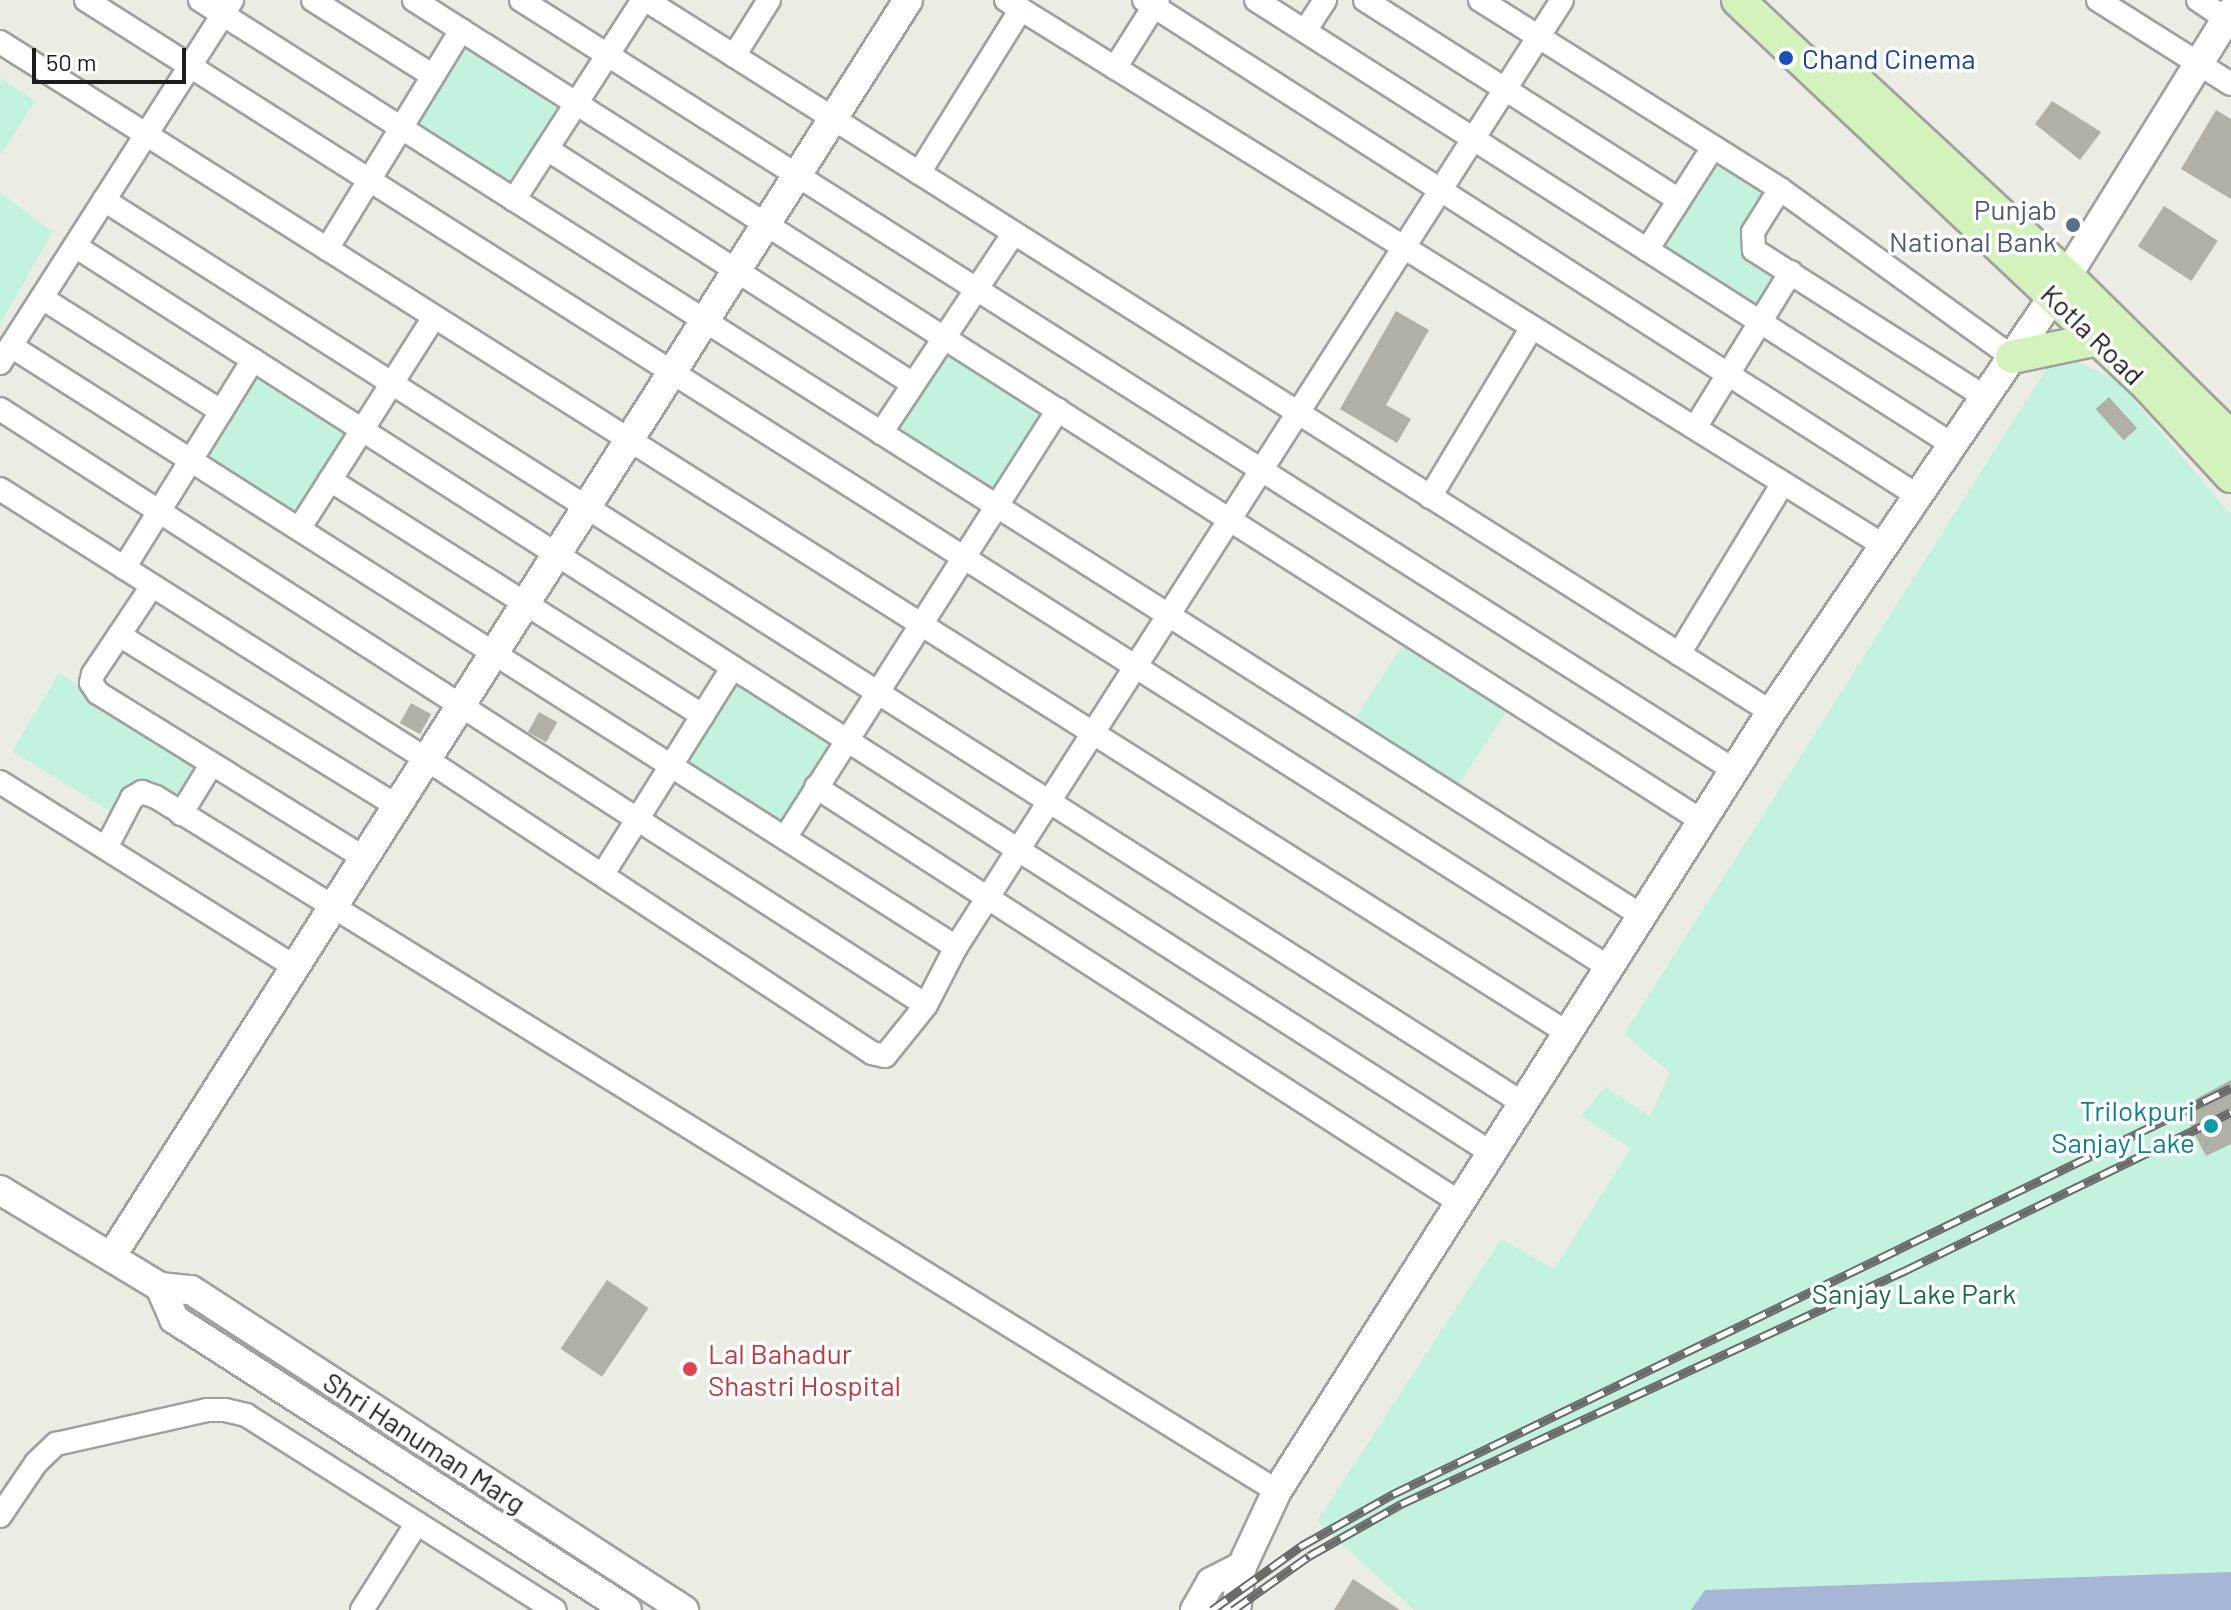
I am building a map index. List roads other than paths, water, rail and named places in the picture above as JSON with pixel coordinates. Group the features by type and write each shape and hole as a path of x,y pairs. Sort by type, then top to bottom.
{"main road":[{"name":"Kotla Road","path":"1738,0 2231,438"},
{"name":"Kotla Road","path":"1769,0 2060,286 2099,339 2231,476"},
{"path":"2012,357 2099,339"}],"street":[{"path":"86,0 1610,968"},
{"path":"200,0 228,7 401,128 1642,916"},
{"path":"313,0 433,76"},
{"path":"414,0 1702,821"},
{"path":"521,0 1734,770"},
{"path":"514,200 644,0 1771,712"},
{"path":"734,56 769,0"},
{"path":"111,1257 908,0"},
{"path":"1256,0 1953,445"},
{"path":"1305,31 1325,0"},
{"path":"1365,0 1679,200"},
{"path":"1480,0 1780,189 2012,357"},
{"path":"0,489 426,759 872,1053 885,1056 926,1005 956,947 988,896 1562,0"},
{"path":"2098,0 2231,84"},
{"path":"1236,1610 1242,1566 1277,1491 1462,1204 1771,712 1886,547 1982,395 2060,286 2230,18 2198,0"},
{"path":"1115,68 1152,2 1918,496"},
{"path":"919,173 1013,4 1886,547"},
{"path":"228,7 5,355 190,461 956,947"},
{"path":"327,249 461,30"},
{"path":"0,42 1569,1034"},
{"path":"1647,250 1713,147"},
{"path":"547,149 913,384"},
{"path":"1780,189 1750,242 1754,250 1982,395"},
{"path":"104,200 1524,1104"},
{"path":"881,433 1013,234"},
{"path":"75,246 1493,1154"},
{"path":"1695,428 1791,272"},
{"path":"42,298 221,411"},
{"path":"299,529 434,317"},
{"path":"1430,497 1532,327"},
{"path":"124,568 253,360"},
{"path":"0,409 926,1005"},
{"path":"785,838 918,622 1058,410"},
{"path":"330,480 703,716"},
{"path":"1679,654 1783,483"},
{"path":"152,586 91,683 98,693 364,858"},
{"path":"119,635 397,806"},
{"path":"603,874 733,667"},
{"path":"181,814 211,765"},
{"path":"0,782 295,967"},
{"path":"816,787 1462,1204"},
{"path":"106,848 132,798 142,792 1277,1491"},
{"name":"Shri Hanuman Marg","path":"0,1190 160,1287 191,1290 684,1610"},
{"name":"Shri Hanuman Marg","path":"160,1287 174,1319 627,1610"},
{"path":"0,1516 36,1463 56,1444 207,1410 246,1415 554,1610"},
{"path":"362,1610 417,1523"},
{"path":"1195,1610 1211,1582 1242,1566"}],"water":[{"path":"2231,1572 2231,1610 1691,1610 1705,1590"}],"railway":[{"path":"1212,1610 1301,1546 1393,1494 2231,1088"},
{"path":"1233,1610 1309,1556 1401,1504 1906,1270 2231,1112"}],"place":[{"name":"Chand Cinema","path":"1786,58"},
{"name":"Punjab National Bank","path":"2073,225"},
{"name":"Trilokpuri Sanjay Lake","path":"2211,1126"},
{"name":"Lal Bahadur Shastri Hospital","path":"690,1369"}],"park label":[{"name":"Sanjay Lake Park","path":"1914,1293"}]}
